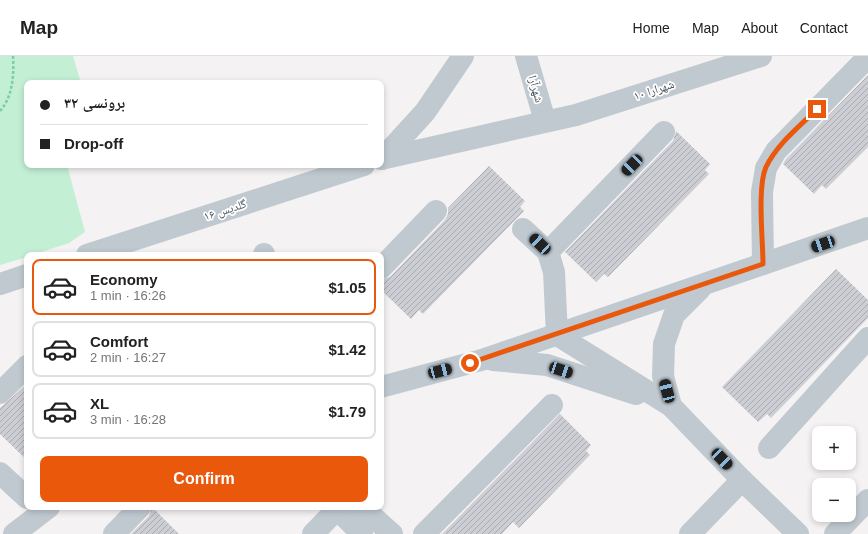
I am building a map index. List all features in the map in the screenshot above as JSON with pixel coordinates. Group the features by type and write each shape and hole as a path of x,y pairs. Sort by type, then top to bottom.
{"street":[{"path":"384,153 425,112 462,56"},
{"name":"شهرآرا","path":"526,56 545,121"},
{"name":"شهرارا ۱۰","path":"545,121 576,115 761,56"},
{"path":"763,264 762,192 766,168 776,151 868,57"},
{"name":"گلدیس ۱۶","path":"384,159 545,121"},
{"path":"548,252 664,132"},
{"name":"گلدیس ۱۶","path":"96,252 354,168"},
{"path":"384,265 436,211"},
{"path":"384,386 485,359 868,228"},
{"path":"523,229 548,252 554,272 557,335"},
{"path":"0,284 24,276"},
{"path":"671,406 663,376 664,344 674,315 706,284"},
{"path":"557,335 671,406 742,480 798,534"},
{"path":"769,448 868,338"},
{"path":"485,359 547,365 671,406"},
{"path":"0,393 24,369"},
{"path":"424,534 552,405"},
{"path":"0,473 24,493"},
{"path":"690,534 742,480"},
{"path":"836,534 868,500"},
{"path":"14,534 35,510"},
{"path":"114,534 137,510"},
{"path":"313,534 335,510"},
{"path":"339,510 362,534"},
{"path":"365,510 392,534"}],"path":[{"path":"0,112 6,105 15,76 13,56"}],"green space":[{"path":"0,56 73,56 80,80 24,80 24,168 68,168 85,232 69,243 41,252 24,252 24,258 0,265"}],"building":[{"path":"868,75 868,147 826,189 822,185 814,194 783,164 786,159"},
{"path":"676,131 710,164 705,170 709,174 608,277 604,274 596,282 565,252 673,141"},
{"path":"489,166 525,201 520,207 524,211 423,314 419,310 411,319 384,293 384,279 390,277 445,220 448,214 448,208"},
{"path":"836,269 868,300 868,318 771,418 767,414 758,422 722,387"},
{"path":"24,387 24,457 0,434 0,408"},
{"path":"560,414 591,445 586,451 590,455 519,528 513,522 502,534 442,534"},
{"path":"151,510 155,510 179,534 131,534 149,516"}],"route":[{"path":"470,363 557,335 763,264 762,192 766,168 776,151 817,109"}]}
